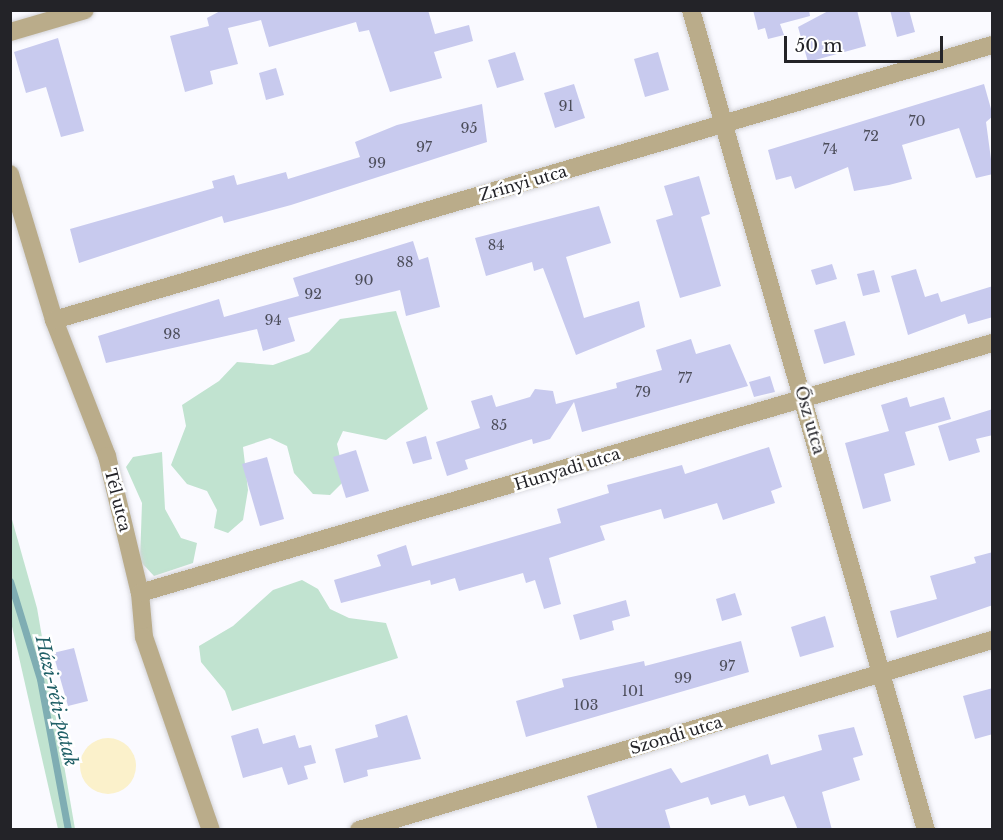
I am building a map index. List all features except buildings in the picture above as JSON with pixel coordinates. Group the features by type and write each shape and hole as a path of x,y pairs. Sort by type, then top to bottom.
{"street":[{"path":"10,32 85,10"},
{"name":"Ősz utca","path":"691,10 926,830"},
{"name":"Zrínyi utca","path":"54,320 993,45"},
{"name":"Tél utca","path":"10,174 54,320 107,456 140,593 144,638 212,830"},
{"name":"Hunyadi utca","path":"140,593 993,343"},
{"name":"Szondi utca","path":"359,830 993,640"}],"green space":[{"path":"396,311 428,409 386,440 343,431 337,444 345,480 330,495 313,494 294,473 287,446 270,438 243,447 248,490 243,520 228,533 214,528 217,510 207,491 187,484 171,465 186,426 182,405 219,381 237,362 273,365 309,352 340,319"},
{"path":"162,452 165,509 181,538 197,543 193,563 154,576 140,561 142,503 126,467 133,457"},
{"path":"11,516 37,608 75,829 58,829 11,622"},
{"path":"302,580 318,589 330,609 349,618 386,623 398,658 232,711 225,691 201,662 199,646 233,626 273,590"}],"sand":[{"path":"108,738 123,743 131,751 136,766 131,781 123,789 108,794 93,789 85,781 80,766 85,751 93,743"}],"waterway":[{"name":"Házi-réti-patak","path":"10,581 40,679 68,830"}]}
